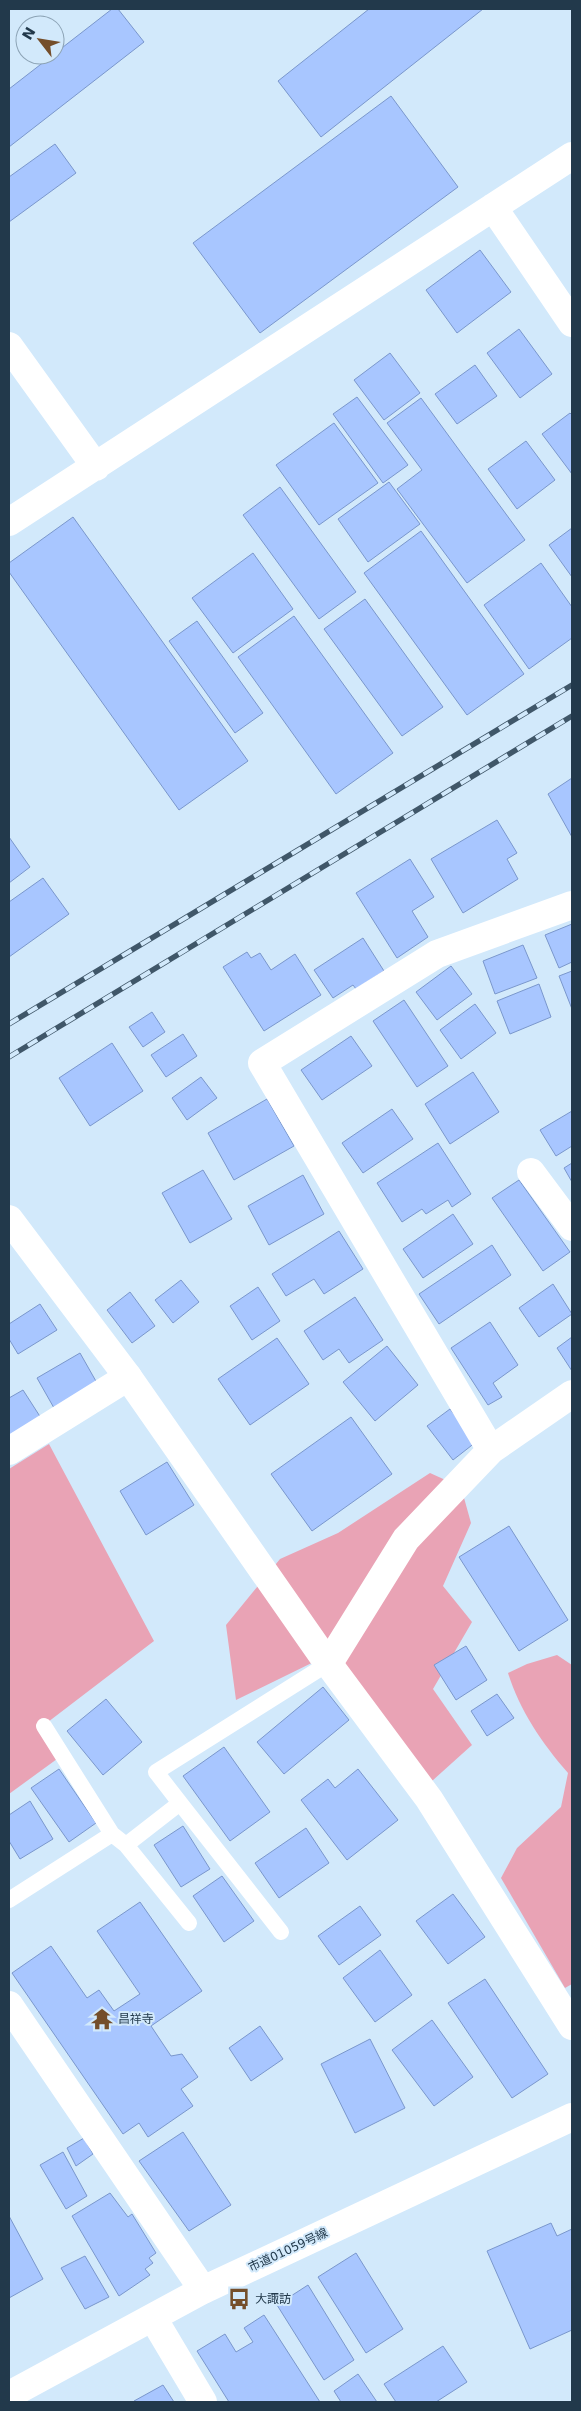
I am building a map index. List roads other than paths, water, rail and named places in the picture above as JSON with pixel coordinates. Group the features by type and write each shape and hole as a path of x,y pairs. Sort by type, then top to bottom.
{"street":[{"path":"9,522 572,156"},
{"path":"493,207 572,323"},
{"path":"9,346 96,467"},
{"path":"491,1450 262,1063 436,954 572,906"},
{"path":"531,1172 572,1226"},
{"path":"9,1219 128,1377 329,1663 429,1799 572,2026"},
{"path":"9,1451 128,1377"},
{"path":"329,1663 406,1539 491,1450 572,1394"},
{"path":"9,2005 203,2290"},
{"name":"市道01059号線","path":"9,2395 203,2290 572,2117"},
{"path":"153,2318 202,2402"}],"lane":[{"path":"281,1932 156,1772 329,1663"},
{"path":"44,1726 112,1834 126,1845 189,1923"},
{"path":"126,1845 180,1803"},
{"path":"9,1900 112,1834"}],"railway":[{"path":"9,1024 572,685"},
{"path":"9,1057 572,716"}],"place":[{"name":"昌祥寺","path":"102,2019"},
{"name":"大諏訪","path":"239,2299"}]}
